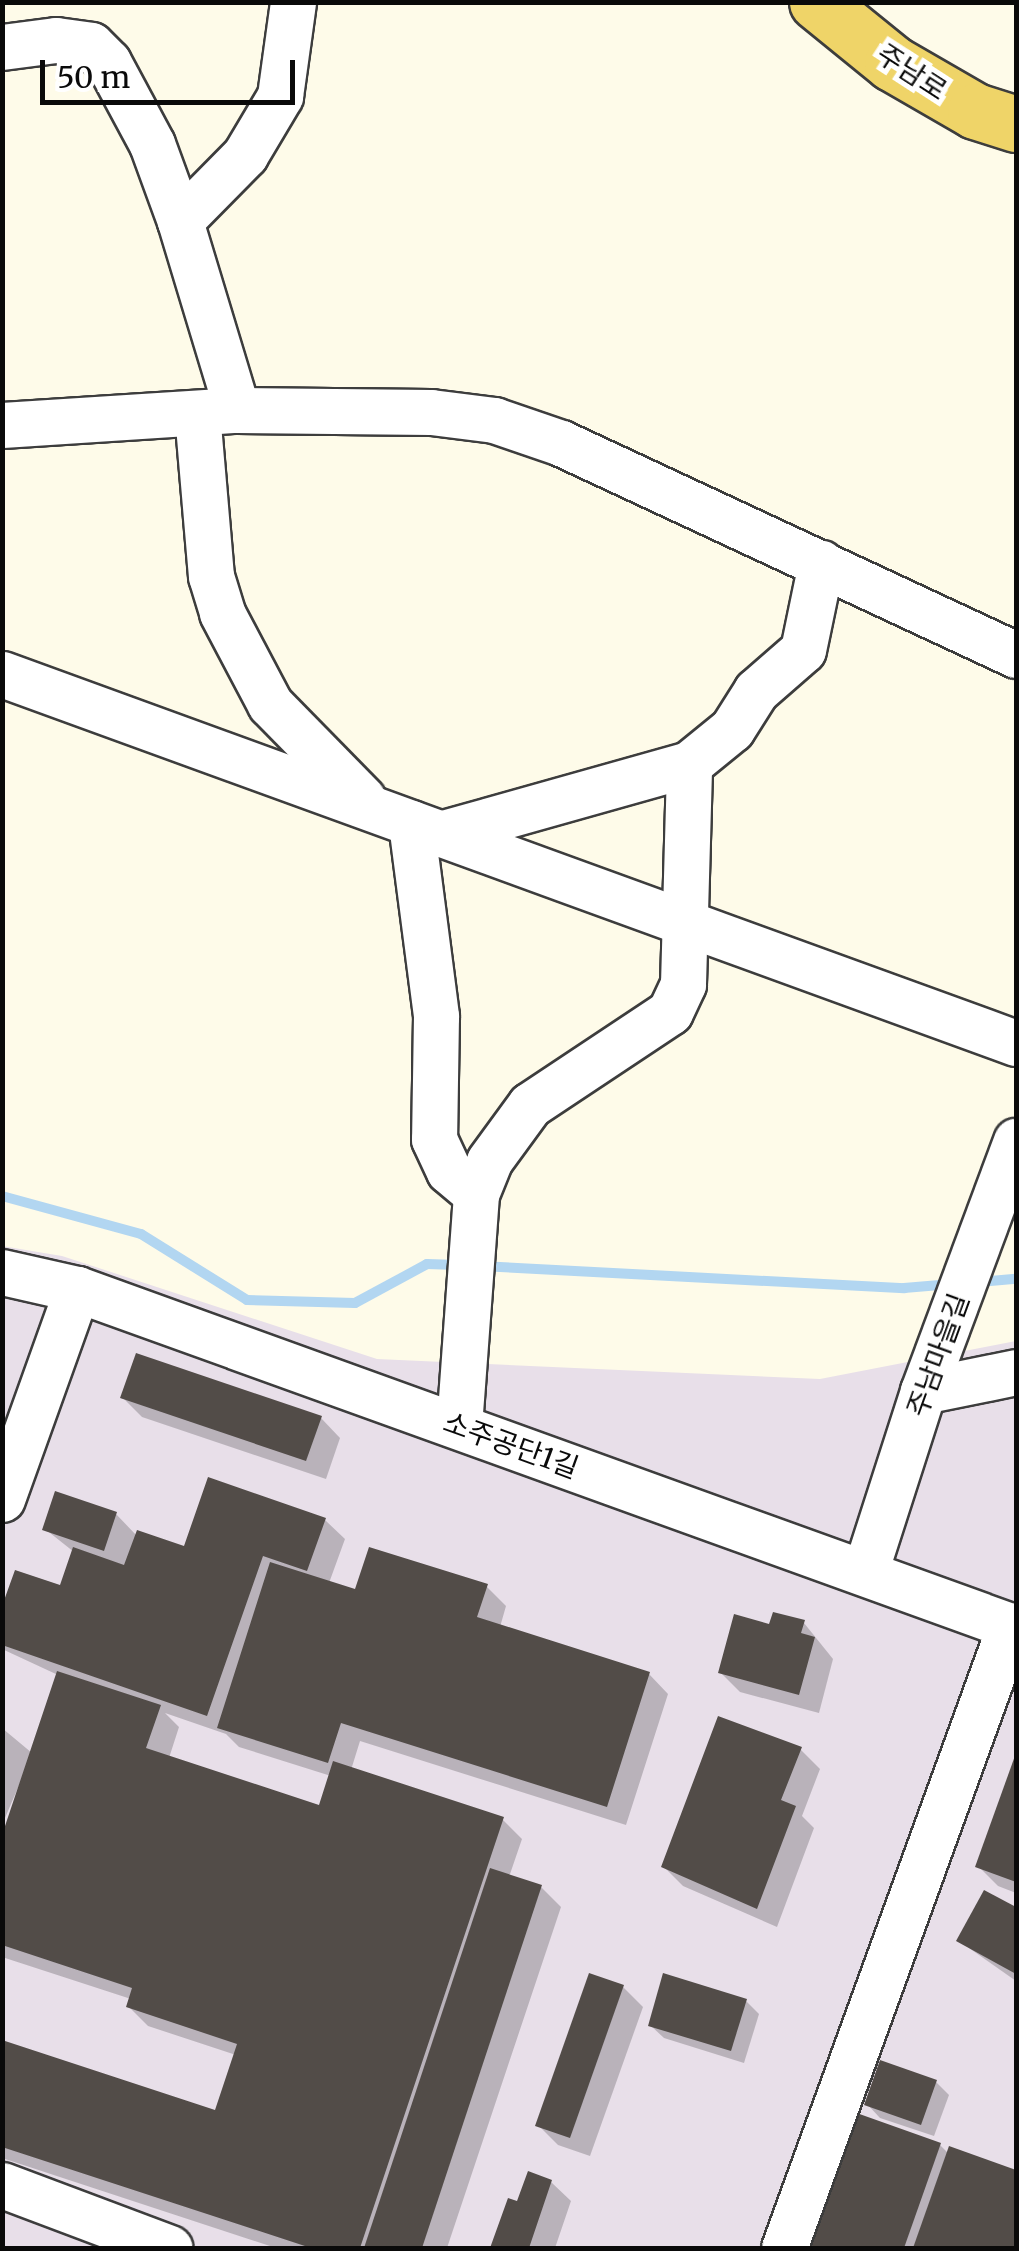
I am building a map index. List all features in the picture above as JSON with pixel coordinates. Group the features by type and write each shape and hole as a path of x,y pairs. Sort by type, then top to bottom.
{"main road":[{"name":"주남로","path":"817,2 892,63 975,112 1016,124"}],"street":[{"path":"180,221 245,155 280,96 293,2"},
{"path":"2,48 56,40 91,44 124,86 180,221 217,412 211,576 222,613 270,704 409,822 436,1016 434,1139 449,1172 476,1194"},
{"path":"2,424 217,412 431,412 494,420 561,443 1016,655"},
{"path":"409,822 689,764 732,729 756,691 803,650 821,563"},
{"path":"2,674 1016,1043"},
{"path":"458,1426 476,1194 502,1138 530,1105 670,1012 682,984 680,919 689,764"},
{"name":"주남마을길","path":"865,1572 923,1391 1016,1140"},
{"name":"소주공단1길","path":"2,1272 77,1289 1013,1627"},
{"path":"2,1500 77,1289"},
{"path":"923,1391 1016,1372"},
{"path":"784,2248 1013,1627"},
{"path":"2,2185 170,2248"}],"shaded area":[{"path":"2,1246 62,1256 377,1359 820,1379 1016,1341 1016,2248 3,2248"}],"building":[{"path":"136,1353 322,1416 306,1461 120,1398"},
{"path":"208,1477 326,1518 307,1571 263,1556 207,1716 2,1645 2,1606 15,1570 60,1585 73,1547 124,1565 137,1530 184,1546"},
{"path":"55,1491 117,1512 104,1551 42,1530"},
{"path":"369,1547 488,1584 477,1617 650,1672 607,1807 341,1723 328,1763 217,1728 270,1562 355,1589"},
{"path":"773,1612 805,1620 801,1633 815,1637 799,1695 718,1673 734,1614 769,1624"},
{"path":"57,1671 161,1705 146,1748 319,1805 333,1761 504,1817 360,2248 311,2248 2,2147 2,2040 215,2110 237,2044 126,2007 132,1988 2,1945 2,1835"},
{"path":"718,1716 802,1747 781,1800 796,1806 757,1909 661,1867"},
{"path":"1016,1753 1016,1882 975,1867"},
{"path":"490,1868 542,1885 422,2248 364,2248"},
{"path":"984,1890 1016,1907 1016,1974 956,1941"},
{"path":"589,1973 624,1985 570,2138 535,2126"},
{"path":"663,1973 747,1999 731,2051 648,2026"},
{"path":"880,2060 937,2080 921,2125 864,2105"},
{"path":"851,2111 941,2143 904,2248 802,2248"},
{"path":"949,2146 1016,2170 1016,2248 913,2248"},
{"path":"528,2171 552,2180 529,2248 490,2248 508,2198 517,2201"}],"waterway":[{"path":"2,1196 141,1234 247,1300 355,1303 427,1264 458,1265"},
{"path":"480,1266 904,1288 952,1284"},
{"path":"979,1282 1016,1279"}]}
